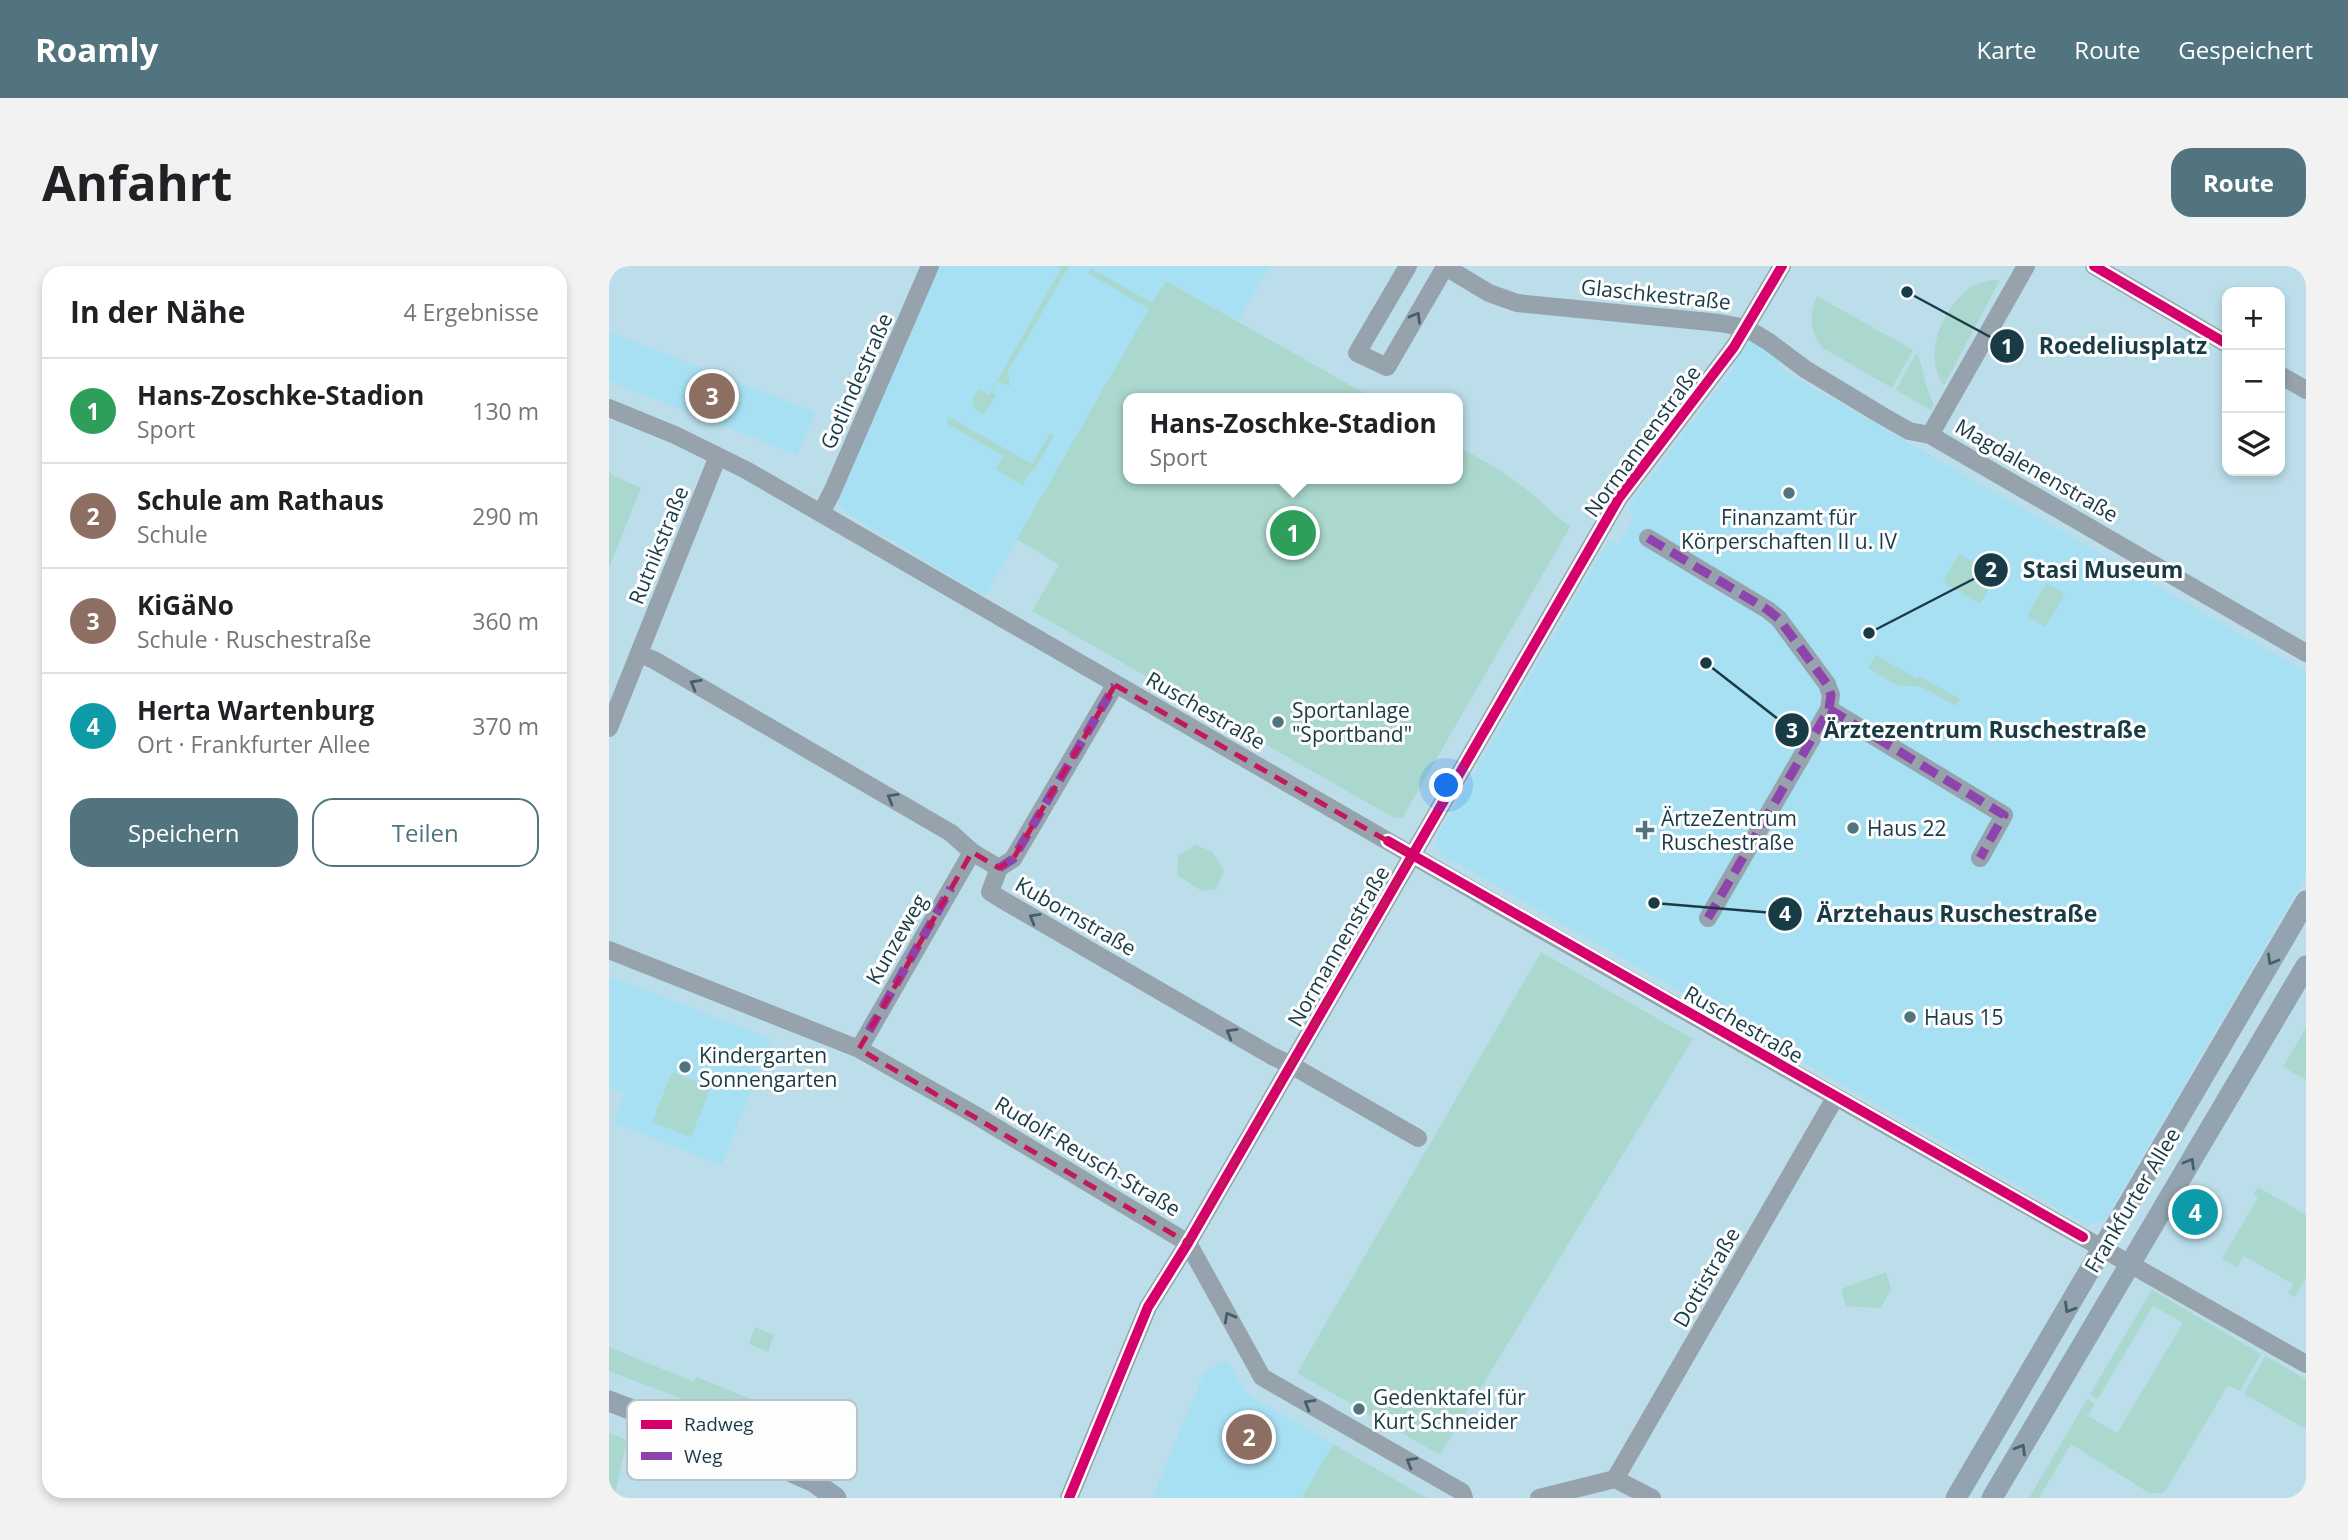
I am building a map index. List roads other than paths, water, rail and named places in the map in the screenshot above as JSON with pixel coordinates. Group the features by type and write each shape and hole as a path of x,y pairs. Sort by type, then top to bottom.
{"main road":[{"name":"Frankfurter Allee","path":"1956,1498 2306,901"},
{"name":"Frankfurter Allee","path":"1993,1498 2306,965"},
{"path":"609,1401 627,1408"},
{"path":"809,1480 836,1498"}],"street":[{"name":"Gotlindestraße","path":"821,513 930,266"},
{"path":"1408,266 1357,353 1387,367 1444,266"},
{"name":"Glaschkestraße","path":"1444,266 1489,293 1517,303 1720,323 1746,328"},
{"name":"Normannenstraße","path":"1069,1498 1148,1307 1188,1243 1619,498 1746,328 1782,266"},
{"path":"1930,435 2026,266"},
{"path":"2094,266 2222,341"},
{"name":"Magdalenenstraße","path":"1746,328 1805,369 1881,415 1909,431 1930,435 2306,653"},
{"path":"2285,378 2306,390"},
{"name":"Ruschestraße","path":"609,408 718,456 821,513 1835,1098 2306,1364"},
{"name":"Rutnikstraße","path":"609,728 718,456"},
{"path":"1648,538 1779,619 1827,684 1831,695 1829,709 1708,918"},
{"name":"Kubornstraße","path":"639,654 654,660 951,833 972,852 999,868 990,892 1001,899 1418,1138"},
{"path":"999,868 1013,859 1115,685"},
{"path":"1829,709 2004,815 1980,858"},
{"name":"Kunzeweg","path":"859,1049 972,852"},
{"name":"Rudolf-Reusch-Straße","path":"609,950 859,1049 977,1116 1188,1243 1262,1377 1462,1492 1464,1498"},
{"name":"Dottistraße","path":"1615,1479 1835,1098"},
{"path":"1539,1498 1615,1479 1653,1498"}],"tram line":[{"path":"609,1393 627,1400"},
{"path":"818,1480 845,1498"}],"place":[{"name":"Roedeliusplatz","path":"1907,292"},
{"name":"KiGäNo","path":"712,396"},
{"name":"Finanzamt für Körperschaften II u. IV","path":"1789,493"},
{"name":"Hans-Zoschke-Stadion","path":"1293,533"},
{"name":"Stasi Museum","path":"1869,633"},
{"name":"Ärztezentrum Ruschestraße","path":"1706,663"},
{"name":"Sportanlage \"Sportband\"","path":"1278,722"},
{"name":"Haus 22","path":"1853,828"},
{"name":"ÄrtzeZentrum Ruschestraße","path":"1645,830"},
{"name":"Ärztehaus Ruschestraße","path":"1654,903"},
{"name":"Haus 15","path":"1910,1017"},
{"name":"Kindergarten Sonnengarten","path":"685,1067"},
{"name":"Herta Wartenburg","path":"2195,1212"},
{"name":"Gedenktafel für Kurt Schneider","path":"1359,1409"},
{"name":"Schule am Rathaus","path":"1249,1437"}]}
